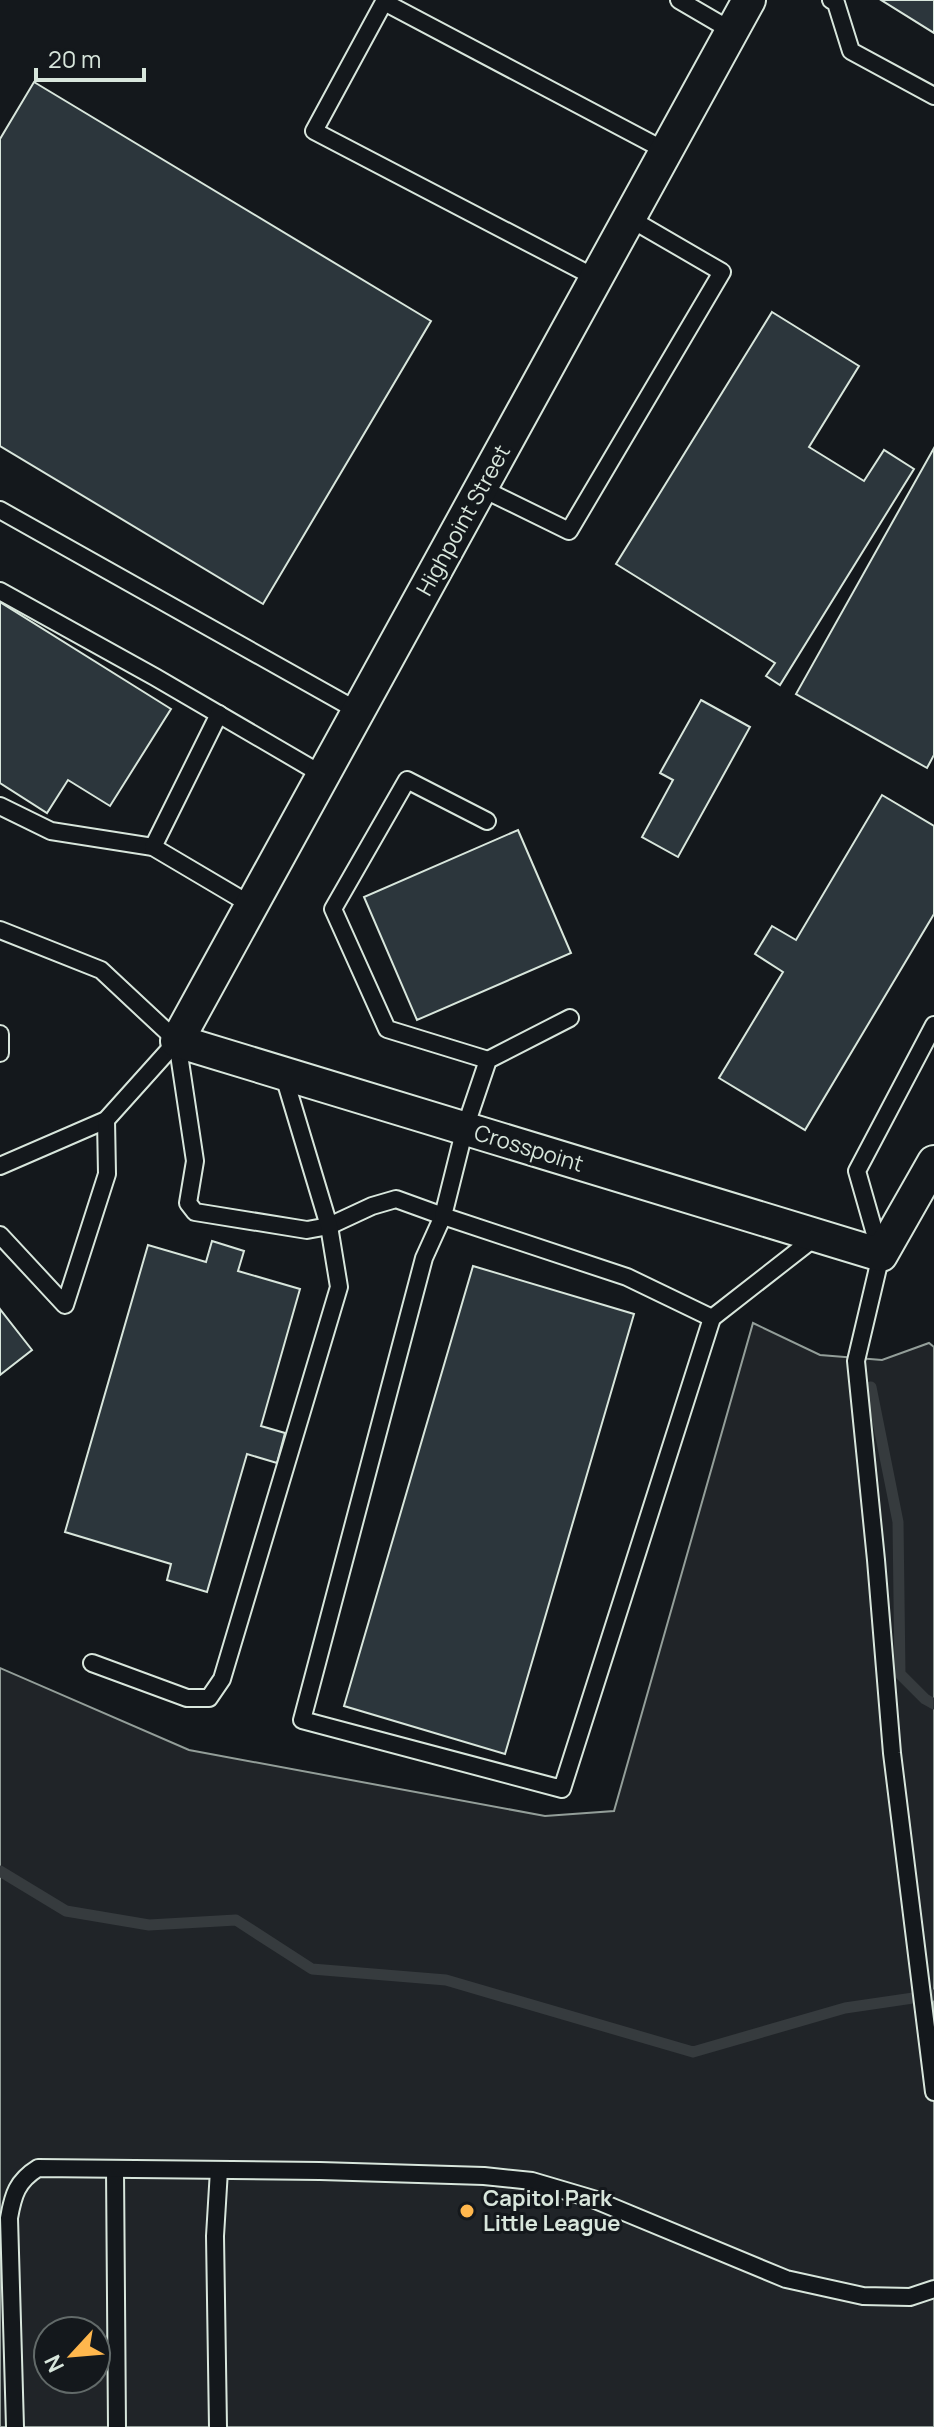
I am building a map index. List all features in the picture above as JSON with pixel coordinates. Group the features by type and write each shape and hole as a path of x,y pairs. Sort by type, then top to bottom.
{"street":[{"name":"Highpoint Street","path":"177,1041 749,0"},
{"name":"Crosspoint","path":"177,1041 881,1255"},
{"path":"881,1255 934,1162"}],"lane":[{"path":"679,0 732,31"},
{"path":"835,1 851,51 934,96"},
{"path":"596,278 314,131 384,2 666,151"},
{"path":"481,488 569,531 722,272 629,218"},
{"path":"0,510 358,711"},
{"path":"0,591 323,775"},
{"path":"153,847 219,714"},
{"path":"487,821 407,780 333,909 387,1029 488,1060 570,1018"},
{"path":"0,806 51,831 153,847 251,905"},
{"path":"0,930 101,970 177,1041 195,1161 188,1203 195,1212 307,1230 329,1226 372,1206 396,1199 627,1277 712,1318"},
{"path":"934,1025 857,1171 881,1255 856,1361 892,1753 934,2092"},
{"path":"0,1034 0,1053"},
{"path":"0,1166 106,1120 177,1041"},
{"path":"488,1060 465,1128 443,1216 424,1258 302,1720 562,1789 712,1318 817,1236"},
{"path":"92,1663 187,1698 209,1698 222,1679 339,1287 329,1226 283,1073"},
{"path":"0,1235 65,1305 107,1174 106,1120"},
{"path":"15,2427 9,2218 13,2193 23,2177 38,2168 484,2176 532,2181 593,2199 786,2279 863,2296 910,2297 934,2289"},
{"path":"115,2169 117,2427"},
{"path":"218,2427 215,2236 219,2170"}],"shaded area":[{"path":"753,1323 820,1355 882,1360 929,1343 934,1347 934,2427 0,2427 0,1668 189,1750 545,1816 614,1811"}],"building":[{"path":"881,0 934,0 934,33"},
{"path":"34,82 431,321 263,604 0,446 0,139"},
{"path":"772,312 859,366 809,447 864,481 884,450 914,469 780,685 766,676 775,663 616,564"},
{"path":"934,448 934,755 927,768 796,694"},
{"path":"0,602 171,709 110,806 68,780 47,813 0,783"},
{"path":"701,700 750,727 678,857 642,837 673,780 660,773"},
{"path":"882,795 934,826 934,914 805,1130 719,1078 783,972 755,954 772,926 796,940"},
{"path":"518,830 571,953 417,1020 364,897"},
{"path":"212,1241 244,1251 238,1271 300,1289 261,1426 285,1433 277,1463 247,1454 207,1592 167,1580 171,1564 65,1532 148,1245 206,1262"},
{"path":"473,1266 634,1314 505,1754 344,1706"},
{"path":"0,1309 32,1350 0,1375"}],"waterway":[{"path":"871,1387 898,1522 900,1674 934,1704"},
{"path":"0,1871 66,1911 149,1925 236,1920 312,1969 446,1980 693,2052 845,2008 934,1995"}],"place":[{"name":"Capitol Park Little League","path":"467,2211"}]}
